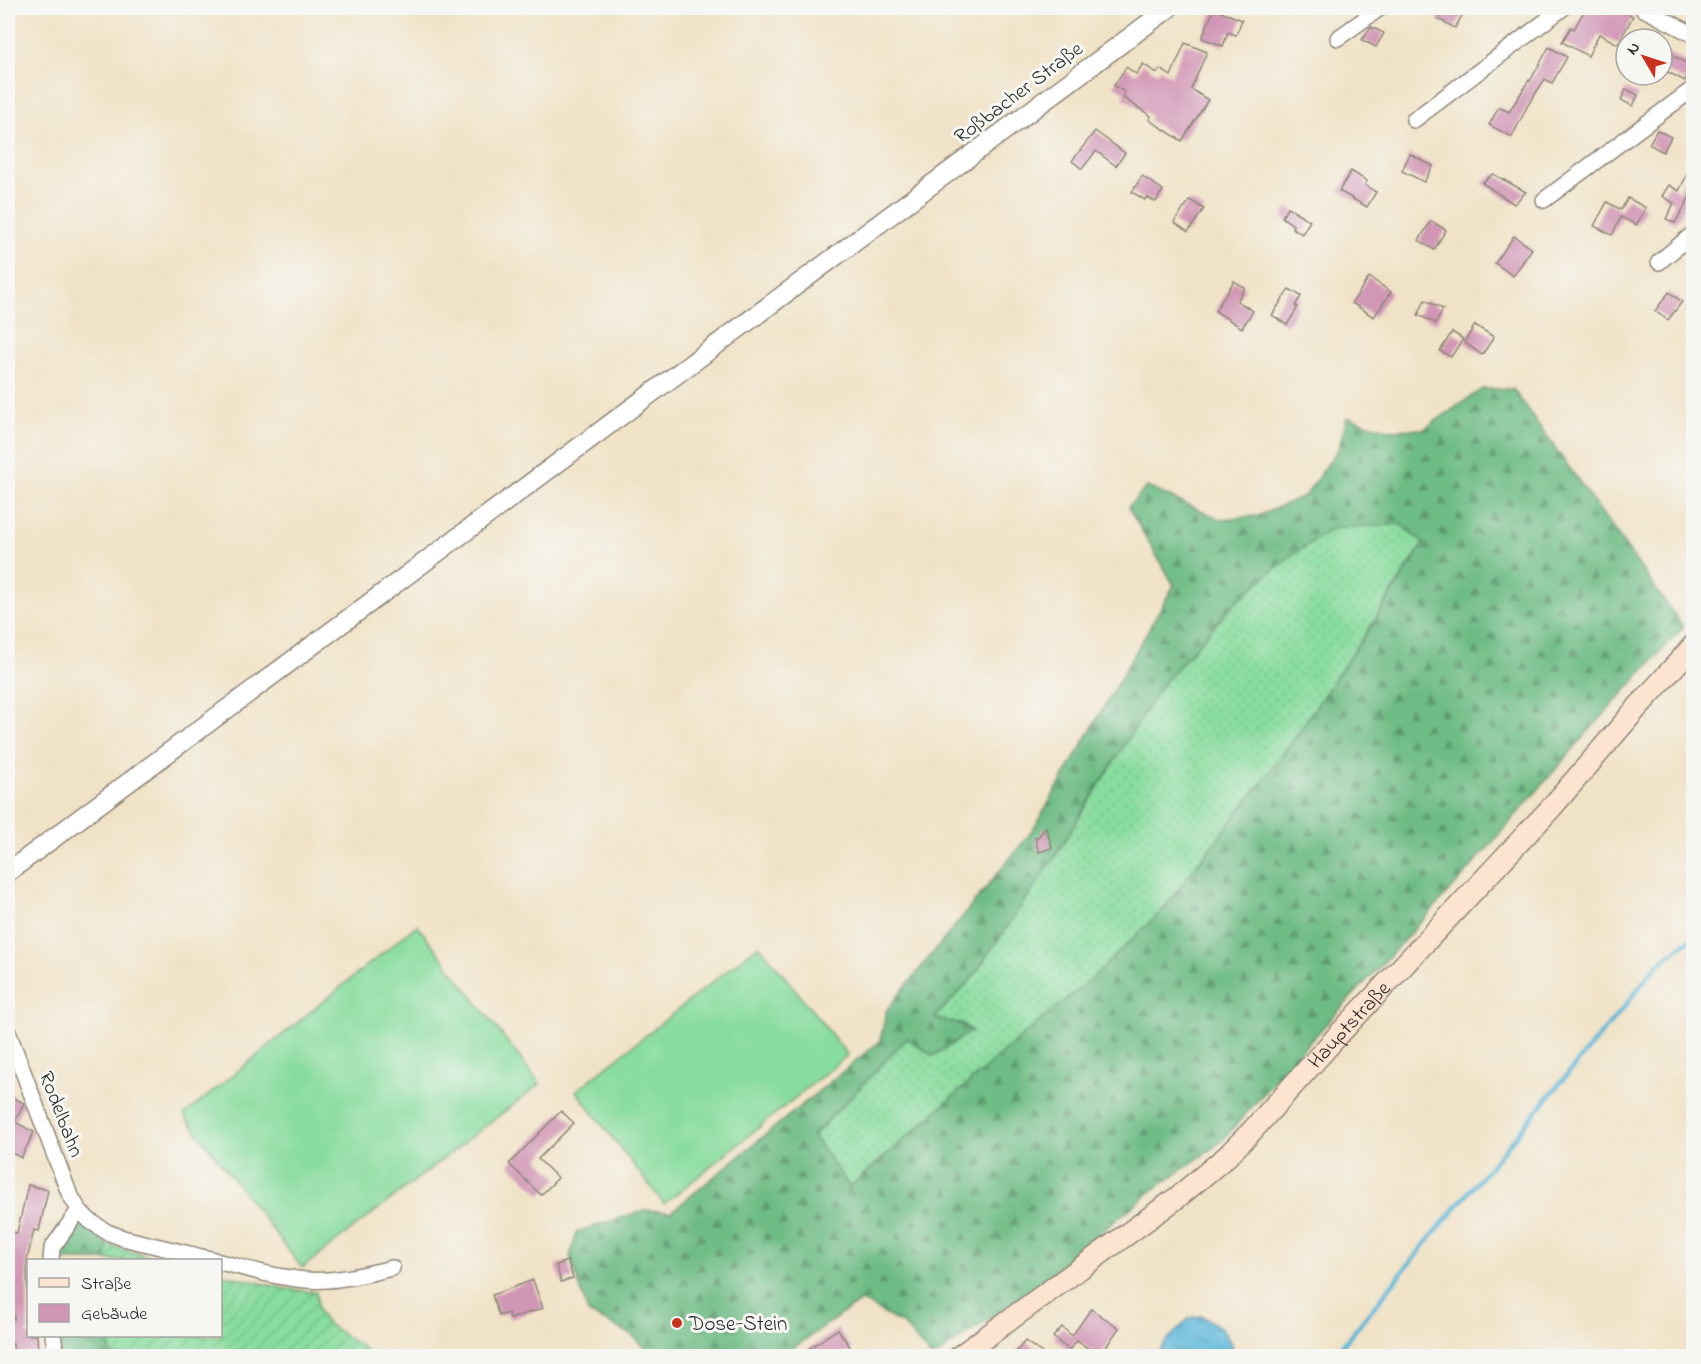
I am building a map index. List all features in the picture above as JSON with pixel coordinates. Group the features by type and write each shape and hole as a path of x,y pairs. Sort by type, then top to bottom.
{"main road":[{"name":"Hauptstraße","path":"960,1356 1178,1197 1226,1157 1551,808 1694,645"}],"street":[{"name":"Roßbacher Straße","path":"8,872 1169,8"},
{"path":"1338,38 1380,8"},
{"path":"1414,120 1563,8"},
{"path":"1642,8 1694,35"},
{"path":"1544,200 1694,88"},
{"path":"1659,262 1694,233"},
{"name":"Rodelbahn","path":"8,1032 69,1193 79,1210 90,1221 107,1232 209,1259"},
{"path":"51,1259 52,1248 79,1210"},
{"path":"222,1262 278,1275 326,1280 392,1268"},
{"path":"53,1337 57,1356"}],"green space":[{"path":"1482,389 1513,389 1683,627 1588,732 1459,881 1292,1061 1221,1142 1149,1193 1038,1284 936,1356 930,1356 904,1325 861,1301 781,1356 654,1356 631,1334 588,1313 570,1256 577,1232 645,1210 671,1212 880,1041 887,1009 1033,830 1174,585 1128,507 1147,487 1220,519 1258,516 1306,495 1339,448 1347,417 1388,430 1424,429","holes":["1400,524 1424,543 1367,632 1285,752 1160,913 1092,978 1015,1042 850,1187 813,1136 907,1038 933,1056 972,1031 964,1025 934,1018 969,982 1050,864 1159,689 1234,603 1289,557 1333,528"]},
{"path":"1400,524 1424,542 1367,632 1285,752 1160,913 1092,978 1015,1042 850,1187 813,1136 907,1038 964,1025 934,1018 969,982 1050,864 1159,689 1234,603 1289,557 1333,528"},
{"path":"417,925 540,1084 302,1268 184,1115"},
{"path":"759,945 848,1055 664,1204 576,1091"},
{"path":"81,1222 108,1245 105,1259 57,1259 60,1248"},
{"path":"108,1245 157,1259 105,1259"},
{"path":"222,1274 287,1289 316,1292 318,1310 325,1322 372,1356 113,1356 105,1337 222,1337"},
{"path":"53,1337 105,1337 113,1356 57,1356"}],"water":[{"path":"1201,1316 1215,1323 1224,1332 1237,1356 1155,1356 1167,1340 1190,1318"}],"building":[{"path":"1444,8 1456,8 1464,12 1455,28 1438,19"},
{"path":"1586,8 1616,8 1633,16 1627,27 1614,27 1614,42 1599,34 1588,56 1562,42 1571,27 1574,29"},
{"path":"1214,9 1242,20 1236,35 1228,32 1223,46 1202,38"},
{"path":"1371,27 1384,33 1376,47 1362,40"},
{"path":"1185,43 1207,52 1191,89 1208,100 1182,141 1149,120 1151,116 1123,98 1125,92 1114,86 1126,67 1136,74 1143,64 1157,73 1160,69 1171,76"},
{"path":"1549,47 1567,57 1552,83 1545,79 1528,105 1512,137 1489,125 1499,107 1509,112"},
{"path":"1674,56 1692,66 1685,81 1674,75"},
{"path":"1626,89 1638,95 1633,106 1621,100"},
{"path":"1657,130 1671,137 1663,152 1649,144"},
{"path":"1095,131 1125,153 1116,166 1096,151 1082,169 1072,161"},
{"path":"1410,154 1433,166 1424,182 1402,171"},
{"path":"1694,160 1694,190 1675,223 1666,219 1674,203 1662,196 1669,185 1679,191"},
{"path":"1351,171 1367,181 1365,185 1376,192 1367,207 1339,191"},
{"path":"1493,174 1526,192 1514,204 1482,183"},
{"path":"1142,176 1163,190 1156,202 1147,197 1145,200 1132,192"},
{"path":"1628,198 1646,208 1636,225 1621,217 1612,235 1594,226 1607,202 1621,210"},
{"path":"1190,200 1204,209 1188,232 1174,222"},
{"path":"1288,207 1310,221 1302,234 1292,228 1293,225 1282,217"},
{"path":"1431,221 1446,230 1434,250 1419,240"},
{"path":"1514,236 1532,249 1513,276 1495,263"},
{"path":"1369,277 1391,292 1374,317 1352,303"},
{"path":"1234,281 1245,288 1237,301 1253,311 1242,328 1215,311"},
{"path":"1289,289 1301,296 1295,306 1298,307 1287,325 1272,315"},
{"path":"1669,292 1682,302 1668,320 1655,311"},
{"path":"1425,300 1443,309 1436,323 1418,315"},
{"path":"1475,325 1494,337 1482,355 1464,342"},
{"path":"1452,332 1463,339 1451,357 1440,351"},
{"path":"1046,827 1052,848 1039,852 1035,838"},
{"path":"8,1095 24,1103 15,1122 34,1132 21,1158 8,1151"},
{"path":"561,1111 574,1123 538,1159 558,1178 541,1195 509,1164"},
{"path":"28,1185 48,1190 39,1231 34,1230 27,1259 27,1337 37,1337 38,1352 14,1355 13,1344 8,1345 8,1320 14,1319 12,1294 9,1295 8,1231 17,1233"},
{"path":"568,1261 573,1278 561,1282 556,1265"},
{"path":"533,1280 543,1308 510,1319 508,1313 499,1316 492,1295"},
{"path":"1091,1309 1119,1328 1100,1356 1077,1341 1069,1350 1053,1337 1062,1327 1072,1336"},
{"path":"838,1329 852,1350 842,1356 798,1356"},
{"path":"1025,1341 1046,1356 1013,1356"}],"waterway":[{"path":"1334,1356 1651,972 1671,953 1694,937"}],"place":[{"name":"Dose-Stein","path":"677,1323"}]}
